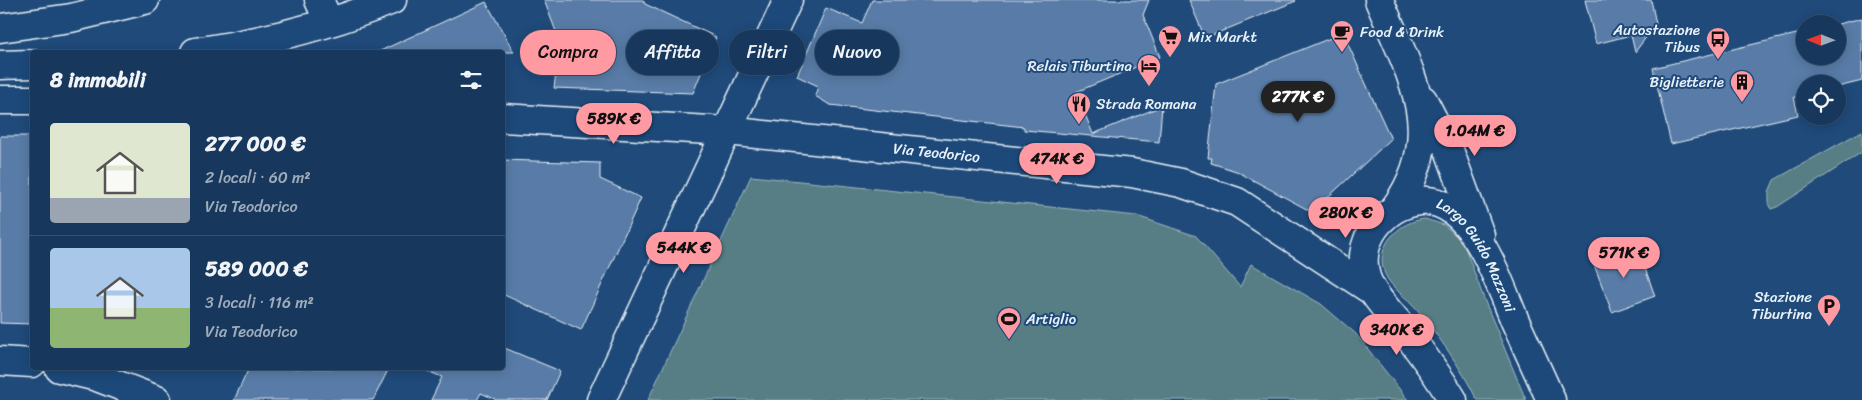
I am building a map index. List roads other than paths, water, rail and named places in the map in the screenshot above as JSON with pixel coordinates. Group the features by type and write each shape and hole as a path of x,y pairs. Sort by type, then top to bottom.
{"street":[{"path":"0,28 71,18 145,0"},
{"path":"206,50 255,41 324,11 392,0"},
{"path":"601,400 788,0"},
{"path":"1379,0 1416,89 1422,120 1422,148 1411,183 1395,208 1372,231 1364,253 1364,270 1371,290 1429,361 1453,400"},
{"path":"0,65 30,64"},
{"path":"1416,89 1430,109 1449,150 1484,248"},
{"path":"0,100 30,100"},
{"name":"Via Teodorico","path":"505,118 728,131 1103,169 1181,183 1237,202 1371,290"},
{"name":"Largo Guido Mazzoni","path":"1395,208 1404,204 1424,201 1444,206 1460,217 1484,248 1551,400"},
{"path":"0,361 30,362"},
{"path":"67,370 97,377 157,400"}],"place":[{"name":"Food & Drink","path":"1342,53"},
{"name":"Mix Markt","path":"1170,58"},
{"name":"Autostazione Tibus","path":"1718,60"},
{"name":"Relais Tiburtina","path":"1149,87"},
{"name":"Biglietterie","path":"1742,103"},
{"name":"Strada Romana","path":"1079,125"},
{"name":"Stazione Tiburtina","path":"1829,327"},
{"name":"Artiglio","path":"1009,340"}]}
